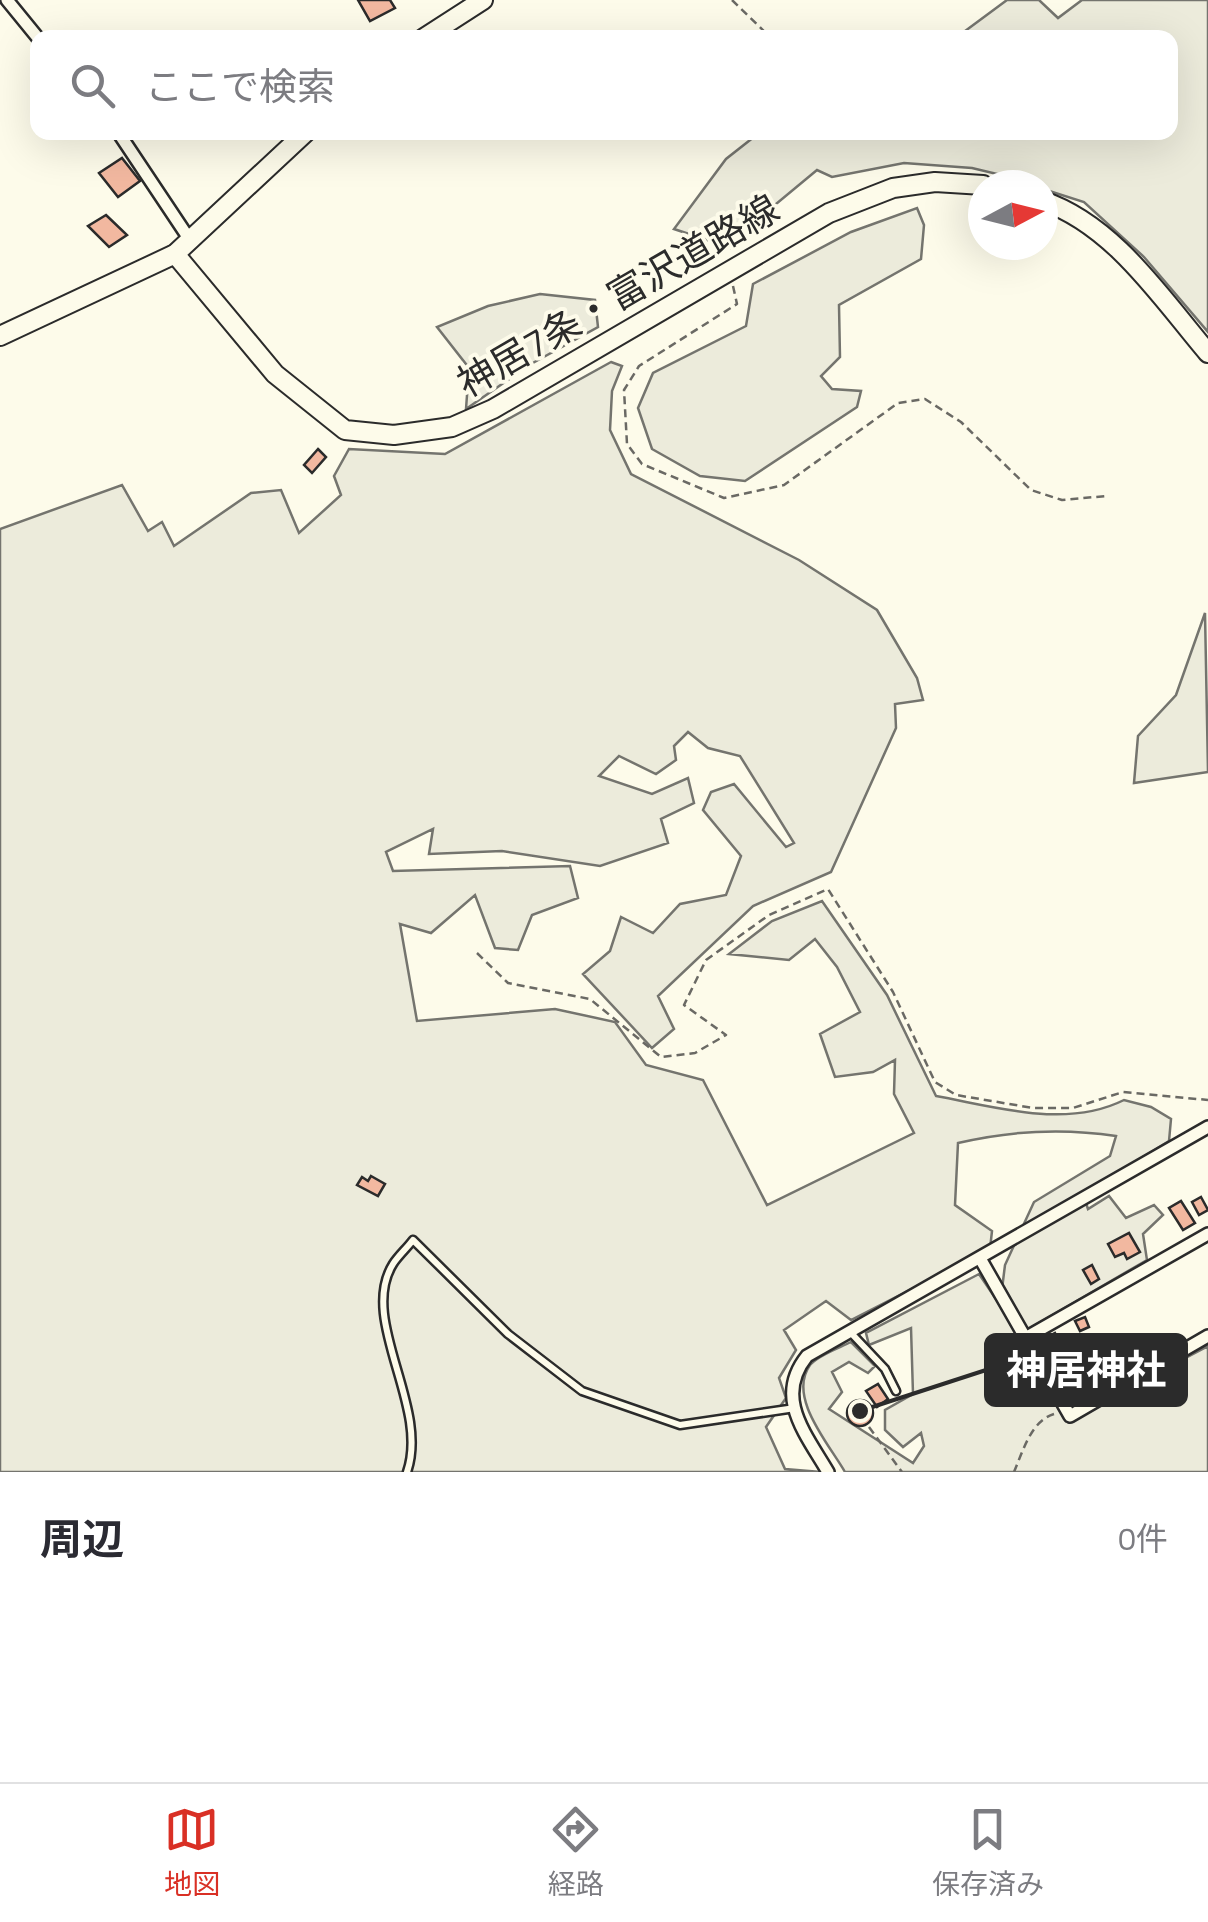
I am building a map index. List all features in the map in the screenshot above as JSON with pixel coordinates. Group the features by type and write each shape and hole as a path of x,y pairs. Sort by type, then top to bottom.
{"street":[{"path":"7,0 31,30"},
{"path":"436,30 483,0"},
{"path":"123,140 190,240"},
{"path":"0,336 174,254 297,140"},
{"name":"神居7条・富沢道路線","path":"174,254 275,374 345,430 394,435 452,427 493,409 829,213 892,188 935,182 968,184"},
{"path":"1058,210 1080,221 1120,252 1208,353"},
{"path":"828,1472 795,1408 792,1374 807,1356 852,1334 1208,1126"},
{"path":"1027,1337 1208,1234"},
{"path":"981,1260 1070,1416 1208,1336"}],"lane":[{"path":"407,1472 410,1404 387,1333 385,1295 391,1266 414,1240 508,1334 582,1391 680,1426 795,1408"},
{"path":"852,1334 885,1370 896,1391"}],"path":[{"path":"732,0 762,30"},
{"path":"730,270 737,304 639,366 624,390 627,444 642,464 724,498 784,485 898,403 925,399 961,422 1030,490 1062,500 1106,496"},
{"path":"477,953 508,983 590,998 661,1058 695,1053 726,1035 684,1005 706,960 769,915 828,890 893,992 935,1082 956,1095 1033,1108 1073,1108 1123,1092 1208,1100"},
{"path":"1014,1472 1042,1418 1070,1416"},
{"path":"869,1427 902,1472"}],"shaded area":[{"path":"1007,0 1039,0 1058,18 1082,0 1208,0 1208,332 1144,257 1084,202 1058,194 1058,170 980,170 904,163 832,177 817,170 759,218 734,249 674,229 726,159 750,140 1178,140 1178,30 966,30"},
{"path":"917,208 924,225 921,259 839,305 840,357 821,376 832,389 861,391 857,407 745,481 700,476 652,449 638,408 653,373 746,326 753,284 851,232"},
{"path":"540,294 595,300 598,327 531,364 466,409 469,368 437,327 488,306"},
{"path":"611,362 622,366 612,391 610,430 631,474 799,560 877,610 917,678 923,700 895,704 896,728 831,872 753,906 658,996 674,1029 652,1048 583,974 610,951 621,917 653,933 680,904 726,895 741,856 703,810 711,792 734,784 786,847 794,843 740,756 708,748 688,732 674,746 676,760 656,774 619,756 599,776 652,794 688,778 694,803 661,819 668,843 600,866 502,851 429,854 433,829 386,852 393,871 570,866 578,898 532,915 518,950 495,948 475,895 431,933 400,924 417,1021 555,1009 615,1022 646,1065 703,1080 767,1205 914,1133 894,1094 895,1060 873,1072 835,1077 820,1034 860,1012 837,967 815,939 789,960 729,954 772,921 822,901 887,995 936,1096 1007,1110 1055,1114 1102,1109 1124,1100 1151,1107 1171,1119 1169,1141 1083,1194 1088,1209 1109,1196 1126,1218 1154,1205 1163,1215 1143,1234 1147,1260 1032,1327 1051,1370 1042,1380 1066,1421 1208,1346 1208,1472 845,1472 813,1420 804,1391 810,1365 851,1342 875,1366 868,1373 849,1362 832,1372 842,1392 829,1409 913,1463 924,1446 921,1433 903,1447 885,1430 885,1410 913,1394 911,1328 869,1345 866,1333 979,1274 1000,1305 1005,1265 1034,1202 1110,1156 1116,1136 1057,1132 1017,1133 958,1143 955,1205 992,1231 990,1249 851,1320 826,1301 784,1330 796,1350 779,1378 786,1398 766,1427 785,1469 821,1472 0,1472 0,529 122,485 148,531 162,522 174,546 251,493 281,490 299,533 341,495 334,476 349,449 445,454"},
{"path":"1205,613 1208,772 1134,783 1138,736 1176,695"}],"building":[{"path":"358,0 390,0 395,8 370,21"},
{"path":"122,158 140,181 118,197 99,173"},
{"path":"106,215 127,235 109,247 88,226"},
{"path":"318,449 326,457 312,473 304,465"},
{"path":"371,1176 385,1184 378,1196 357,1185 362,1177 368,1181"},
{"path":"1201,1197 1208,1210 1199,1215 1192,1202"},
{"path":"1181,1201 1195,1223 1183,1230 1169,1208"},
{"path":"1129,1233 1140,1252 1127,1259 1124,1253 1115,1257 1108,1244"},
{"path":"1092,1265 1099,1279 1091,1284 1083,1270"},
{"path":"1085,1317 1089,1327 1080,1331 1075,1321"},
{"path":"1055,1333 1059,1340 1045,1346 1042,1340"},
{"path":"878,1384 888,1399 877,1407 866,1391"},
{"path":"860,1400 869,1404 873,1413 869,1422 860,1426 851,1422 847,1413 851,1404"}],"place":[{"name":"神居神社","path":"860,1411"}]}
